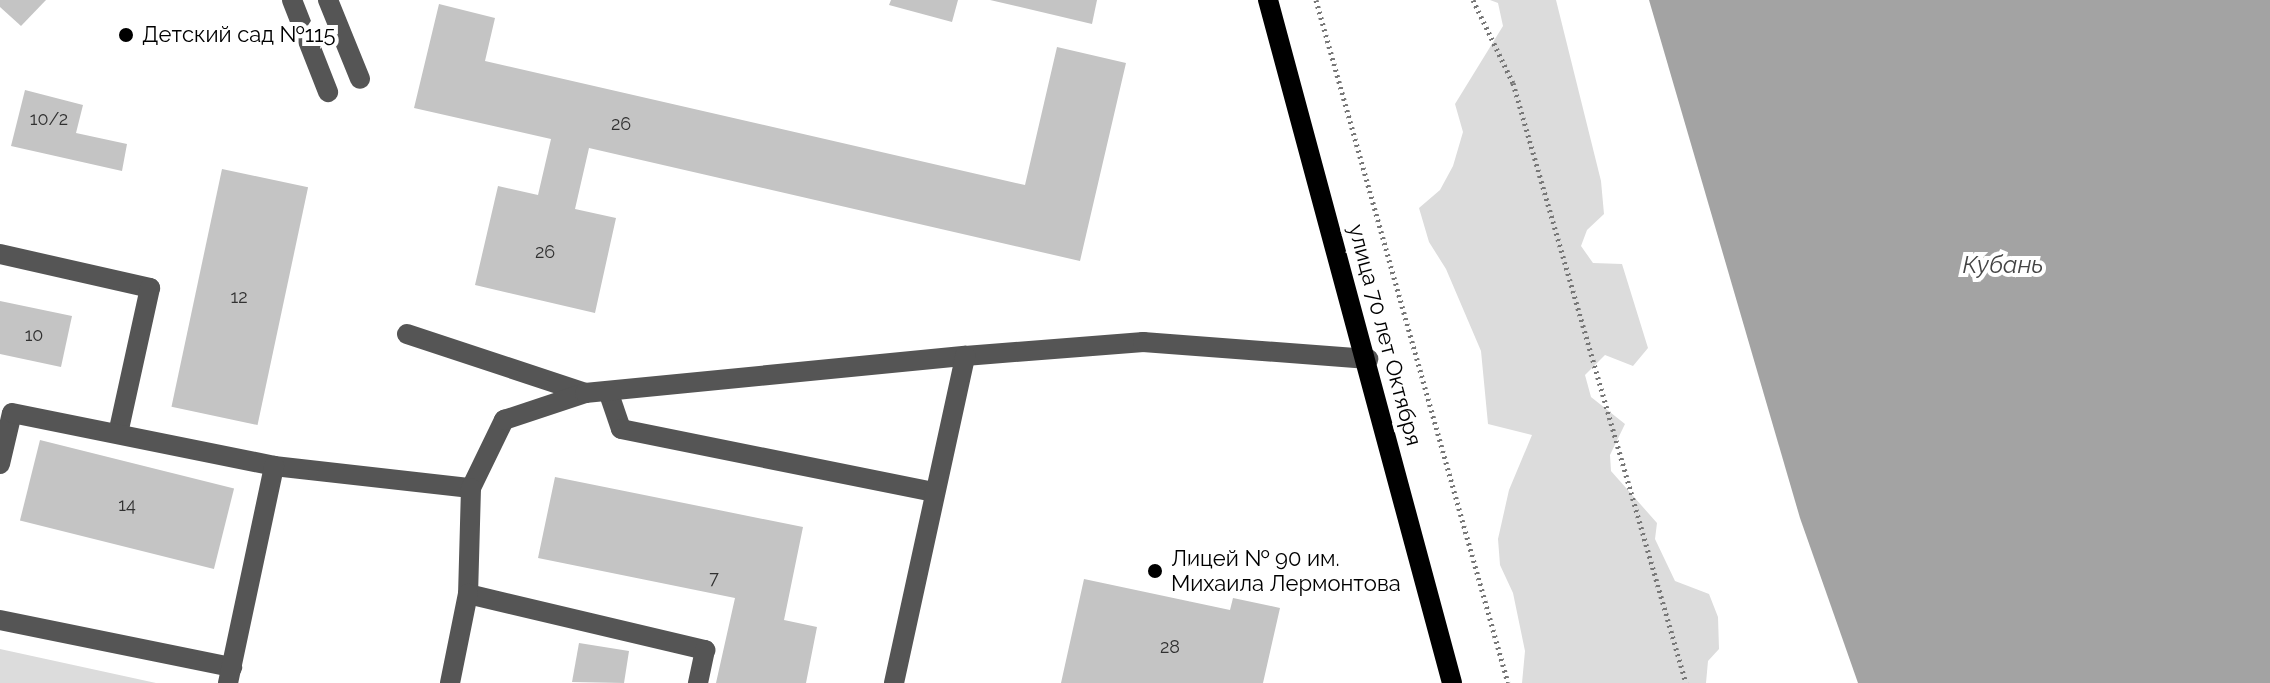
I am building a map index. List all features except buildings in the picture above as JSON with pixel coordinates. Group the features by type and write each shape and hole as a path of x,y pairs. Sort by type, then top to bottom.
{"main road":[{"name":"улица 70 лет Октября","path":"1268,0 1368,359 1452,683"}],"street":[{"path":"292,0 328,92"},
{"path":"328,0 360,79"},
{"path":"0,254 150,288 118,434"},
{"path":"407,334 585,393"},
{"path":"450,683 468,594 471,488 504,420 585,393 1143,342 1368,359"},
{"path":"894,683 965,356"},
{"path":"608,391 621,429 934,492"},
{"path":"0,464 12,413 274,466 471,488"},
{"path":"0,620 230,675 274,466"},
{"path":"468,594 705,650 698,683"}],"path":[{"path":"1316,0 1508,683"},
{"path":"1473,0 1513,83 1686,683"}],"shaded area":[{"path":"1490,0 1556,0 1601,181 1604,214 1587,230 1581,246 1593,263 1622,264 1648,348 1633,366 1605,355 1585,375 1591,397 1625,424 1610,455 1611,471 1657,523 1655,539 1675,581 1709,594 1718,617 1719,649 1708,661 1706,683 1522,683 1525,651 1513,593 1500,565 1498,539 1509,490 1532,435 1488,424 1481,351 1446,269 1429,242 1419,208 1440,190 1453,166 1463,132 1455,104 1503,26 1498,3"},
{"path":"0,649 156,683 0,683"}],"water":[{"name":"Кубань","path":"1649,0 2270,0 2270,683 1858,683 1800,518"}],"place":[{"name":"Детский сад №115","path":"126,35"},
{"name":"Лицей № 90 им. Михаила Лермонтова","path":"1155,571"}]}
